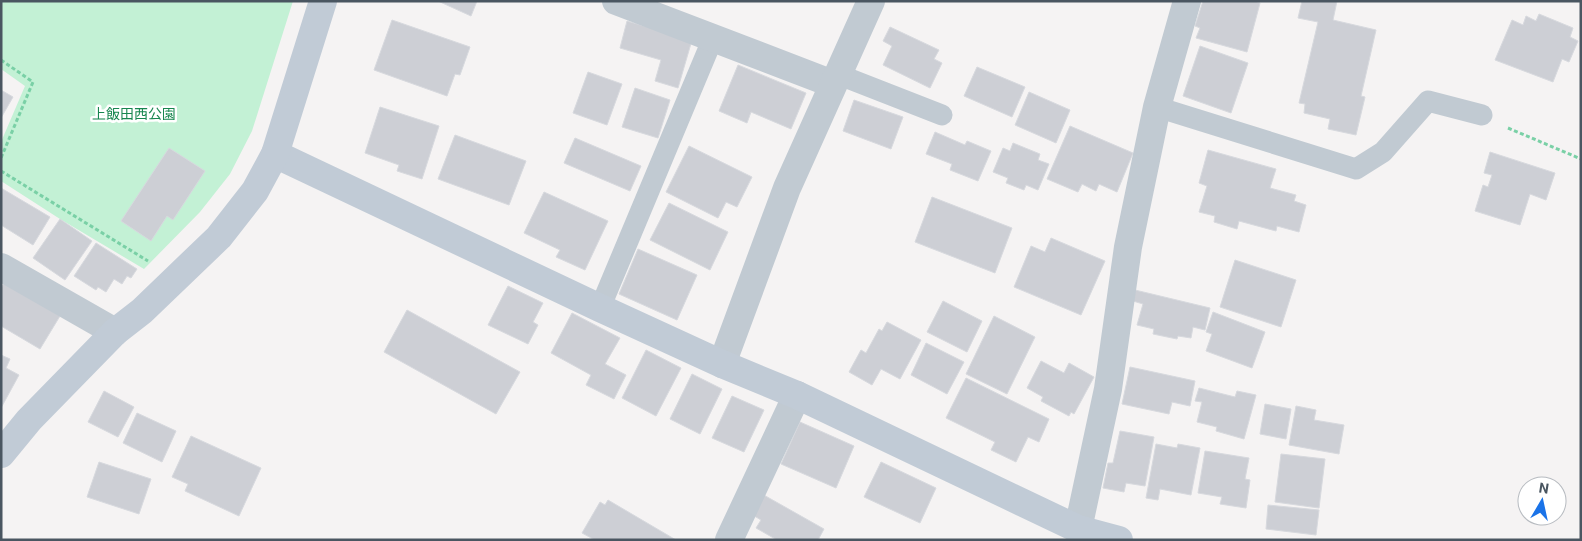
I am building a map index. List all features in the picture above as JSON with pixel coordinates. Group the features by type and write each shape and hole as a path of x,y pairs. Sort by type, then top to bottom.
{"street":[{"path":"1,454 29,420 115,332 142,311 219,237 255,191 275,154 323,1"},
{"path":"616,1 713,38 835,79"},
{"path":"722,364 787,188 871,1"},
{"path":"1078,529 1108,389 1128,247 1157,107 1188,1"},
{"path":"275,154 600,308 722,364 797,395 1078,529 1119,540"},
{"path":"1,266 115,332"},
{"path":"729,540 797,395"}],"lane":[{"path":"600,308 713,38"},
{"path":"835,79 942,115"},
{"path":"1157,107 1356,169 1382,152 1428,101 1482,115"}],"path":[{"path":"1,60 33,82 1,158"},
{"path":"1482,115 1516,132 1581,159"},
{"path":"1,171 176,278"}],"green space":[{"name":"上飯田西公園","path":"1,1 293,1 252,131 230,174 200,212 144,269 1,181 1,142 25,86 1,69"}],"building":[{"path":"438,1 477,1 471,16"},
{"path":"1203,1 1255,1 1260,3 1247,52 1196,38 1200,28 1195,26"},
{"path":"1302,1 1337,1 1333,20 1376,30 1361,96 1365,97 1356,135 1328,129 1330,119 1304,113 1305,104 1299,103 1318,22 1298,18"},
{"path":"1539,14 1573,28 1570,37 1578,41 1569,62 1562,59 1553,82 1495,60 1512,20 1523,25 1526,16 1536,21"},
{"path":"392,20 470,47 460,75 455,74 447,96 374,70"},
{"path":"627,21 692,40 678,88 655,81 661,60 620,48"},
{"path":"890,27 939,50 934,59 942,63 930,88 883,65 892,46 883,41"},
{"path":"1200,46 1248,63 1231,113 1183,96"},
{"path":"738,65 806,93 791,129 751,112 747,123 719,111"},
{"path":"977,67 1025,87 1012,117 964,96"},
{"path":"588,72 622,84 607,125 573,113"},
{"path":"635,88 670,100 658,138 622,127"},
{"path":"1,90 13,97 1,118"},
{"path":"1029,92 1070,110 1056,143 1015,125"},
{"path":"854,100 903,117 891,149 843,131"},
{"path":"380,107 439,126 422,179 397,171 399,165 365,153"},
{"path":"1070,126 1133,153 1117,192 1099,184 1096,191 1082,184 1078,192 1047,179"},
{"path":"935,132 965,145 967,141 991,151 978,181 950,170 952,164 926,154"},
{"path":"455,135 526,161 509,205 438,179"},
{"path":"575,138 641,166 630,191 564,163"},
{"path":"1013,143 1040,154 1038,160 1049,164 1038,190 1026,185 1024,190 1006,183 1008,178 993,172 1003,148 1010,151"},
{"path":"689,146 752,177 737,207 726,202 718,218 666,192"},
{"path":"169,148 205,171 173,220 167,216 151,241 121,221"},
{"path":"1208,150 1276,169 1270,188 1296,195 1294,201 1306,205 1299,232 1277,226 1276,231 1239,221 1237,229 1214,222 1215,216 1199,212 1207,186 1199,183"},
{"path":"1490,152 1555,173 1546,200 1530,194 1520,225 1475,211 1483,185 1488,187 1492,175 1484,173"},
{"path":"1,188 50,217 33,245 1,225"},
{"path":"544,192 608,221 585,270 556,257 560,250 524,233"},
{"path":"932,197 1012,228 995,273 915,242"},
{"path":"669,203 728,232 710,270 650,240"},
{"path":"60,219 92,241 65,280 33,258"},
{"path":"1051,238 1105,261 1081,315 1014,287 1031,246 1045,252"},
{"path":"96,243 137,269 131,278 127,276 122,284 114,279 106,292 98,287 96,290 74,276"},
{"path":"638,249 697,275 677,320 619,294"},
{"path":"1235,260 1296,280 1281,327 1220,307"},
{"path":"5,282 60,316 40,349 1,326 1,288"},
{"path":"508,286 543,303 533,322 538,325 528,344 488,325"},
{"path":"1135,290 1210,308 1205,330 1193,327 1191,338 1178,336 1177,339 1153,334 1154,329 1137,325 1143,304 1133,301"},
{"path":"943,301 982,321 967,352 927,332"},
{"path":"407,310 520,372 496,414 384,352"},
{"path":"1213,312 1265,332 1252,368 1206,351 1212,334 1206,332"},
{"path":"572,313 620,338 605,364 626,375 614,399 586,385 591,375 551,353"},
{"path":"994,316 1035,337 1007,394 966,374"},
{"path":"887,322 921,340 900,379 881,369 872,385 849,372 861,350 866,353 879,329 882,331"},
{"path":"926,343 964,362 947,394 911,375"},
{"path":"646,350 681,368 656,416 622,398"},
{"path":"1,355 10,359 6,368 19,375 1,408"},
{"path":"1041,361 1064,373 1069,363 1094,377 1074,414 1071,412 1069,416 1041,401 1043,397 1027,388"},
{"path":"1130,367 1195,381 1190,406 1172,402 1169,414 1122,404"},
{"path":"692,374 722,389 700,434 670,419"},
{"path":"966,378 1049,419 1039,442 1028,437 1016,462 991,450 995,442 946,418"},
{"path":"1199,388 1235,397 1237,391 1256,395 1244,439 1216,431 1217,427 1197,422 1202,402 1195,401"},
{"path":"104,391 134,407 118,437 88,422"},
{"path":"732,396 764,410 744,452 712,438"},
{"path":"1265,404 1291,409 1286,439 1260,434"},
{"path":"1296,406 1316,410 1314,420 1344,425 1339,454 1289,445"},
{"path":"137,413 176,431 162,462 123,443"},
{"path":"800,422 854,446 836,488 781,464"},
{"path":"1120,431 1154,437 1145,486 1126,483 1124,492 1103,488 1108,463 1113,463"},
{"path":"191,436 261,468 239,516 185,491 188,484 172,477"},
{"path":"1156,444 1177,448 1178,444 1200,448 1191,495 1160,489 1158,500 1146,498"},
{"path":"1205,451 1249,458 1245,479 1250,480 1246,508 1220,504 1222,497 1198,493"},
{"path":"1281,454 1325,459 1319,508 1275,502"},
{"path":"99,462 151,479 139,514 87,497"},
{"path":"881,462 936,488 920,523 864,497"},
{"path":"762,494 824,529 818,540 777,540 756,528 761,520 751,514"},
{"path":"608,500 676,540 595,540 582,533 600,502 605,505"},
{"path":"1268,505 1319,510 1316,535 1266,529"}]}
